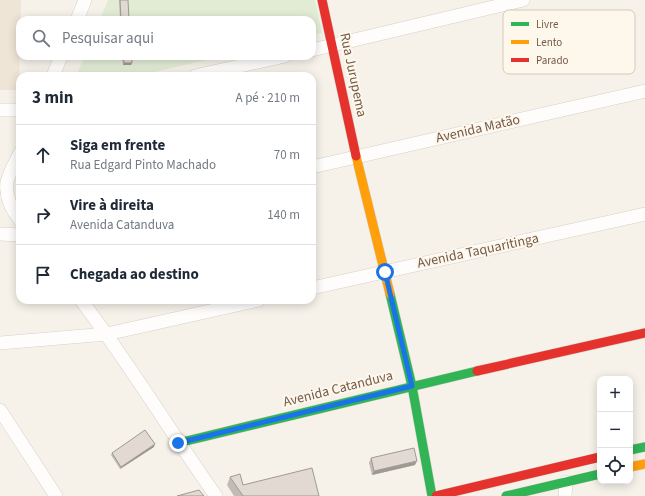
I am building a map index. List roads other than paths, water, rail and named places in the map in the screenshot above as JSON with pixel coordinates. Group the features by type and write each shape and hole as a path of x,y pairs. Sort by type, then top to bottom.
{"street":[{"path":"79,16 85,0"},
{"name":"Rua Jurupema","path":"322,0 356,156 412,386 432,496"},
{"path":"316,49 523,0"},
{"path":"55,72 59,60"},
{"path":"213,72 266,60"},
{"name":"Avenida Matão","path":"316,166 645,91"},
{"path":"0,110 16,110"},
{"path":"16,162 7,182 8,200 16,215"},
{"name":"Avenida Taquaritinga","path":"316,287 645,214"},
{"path":"0,234 16,235"},
{"path":"84,304 107,334 178,443 216,496"},
{"path":"0,343 107,334 241,304"},
{"name":"Avenida Catanduva","path":"178,443 412,386 645,333"},
{"path":"0,410 56,496"},
{"path":"633,449 645,447"},
{"path":"436,496 597,458"},
{"path":"633,466 645,464"},
{"path":"506,496 597,475"},
{"path":"565,496 566,482"}]}
